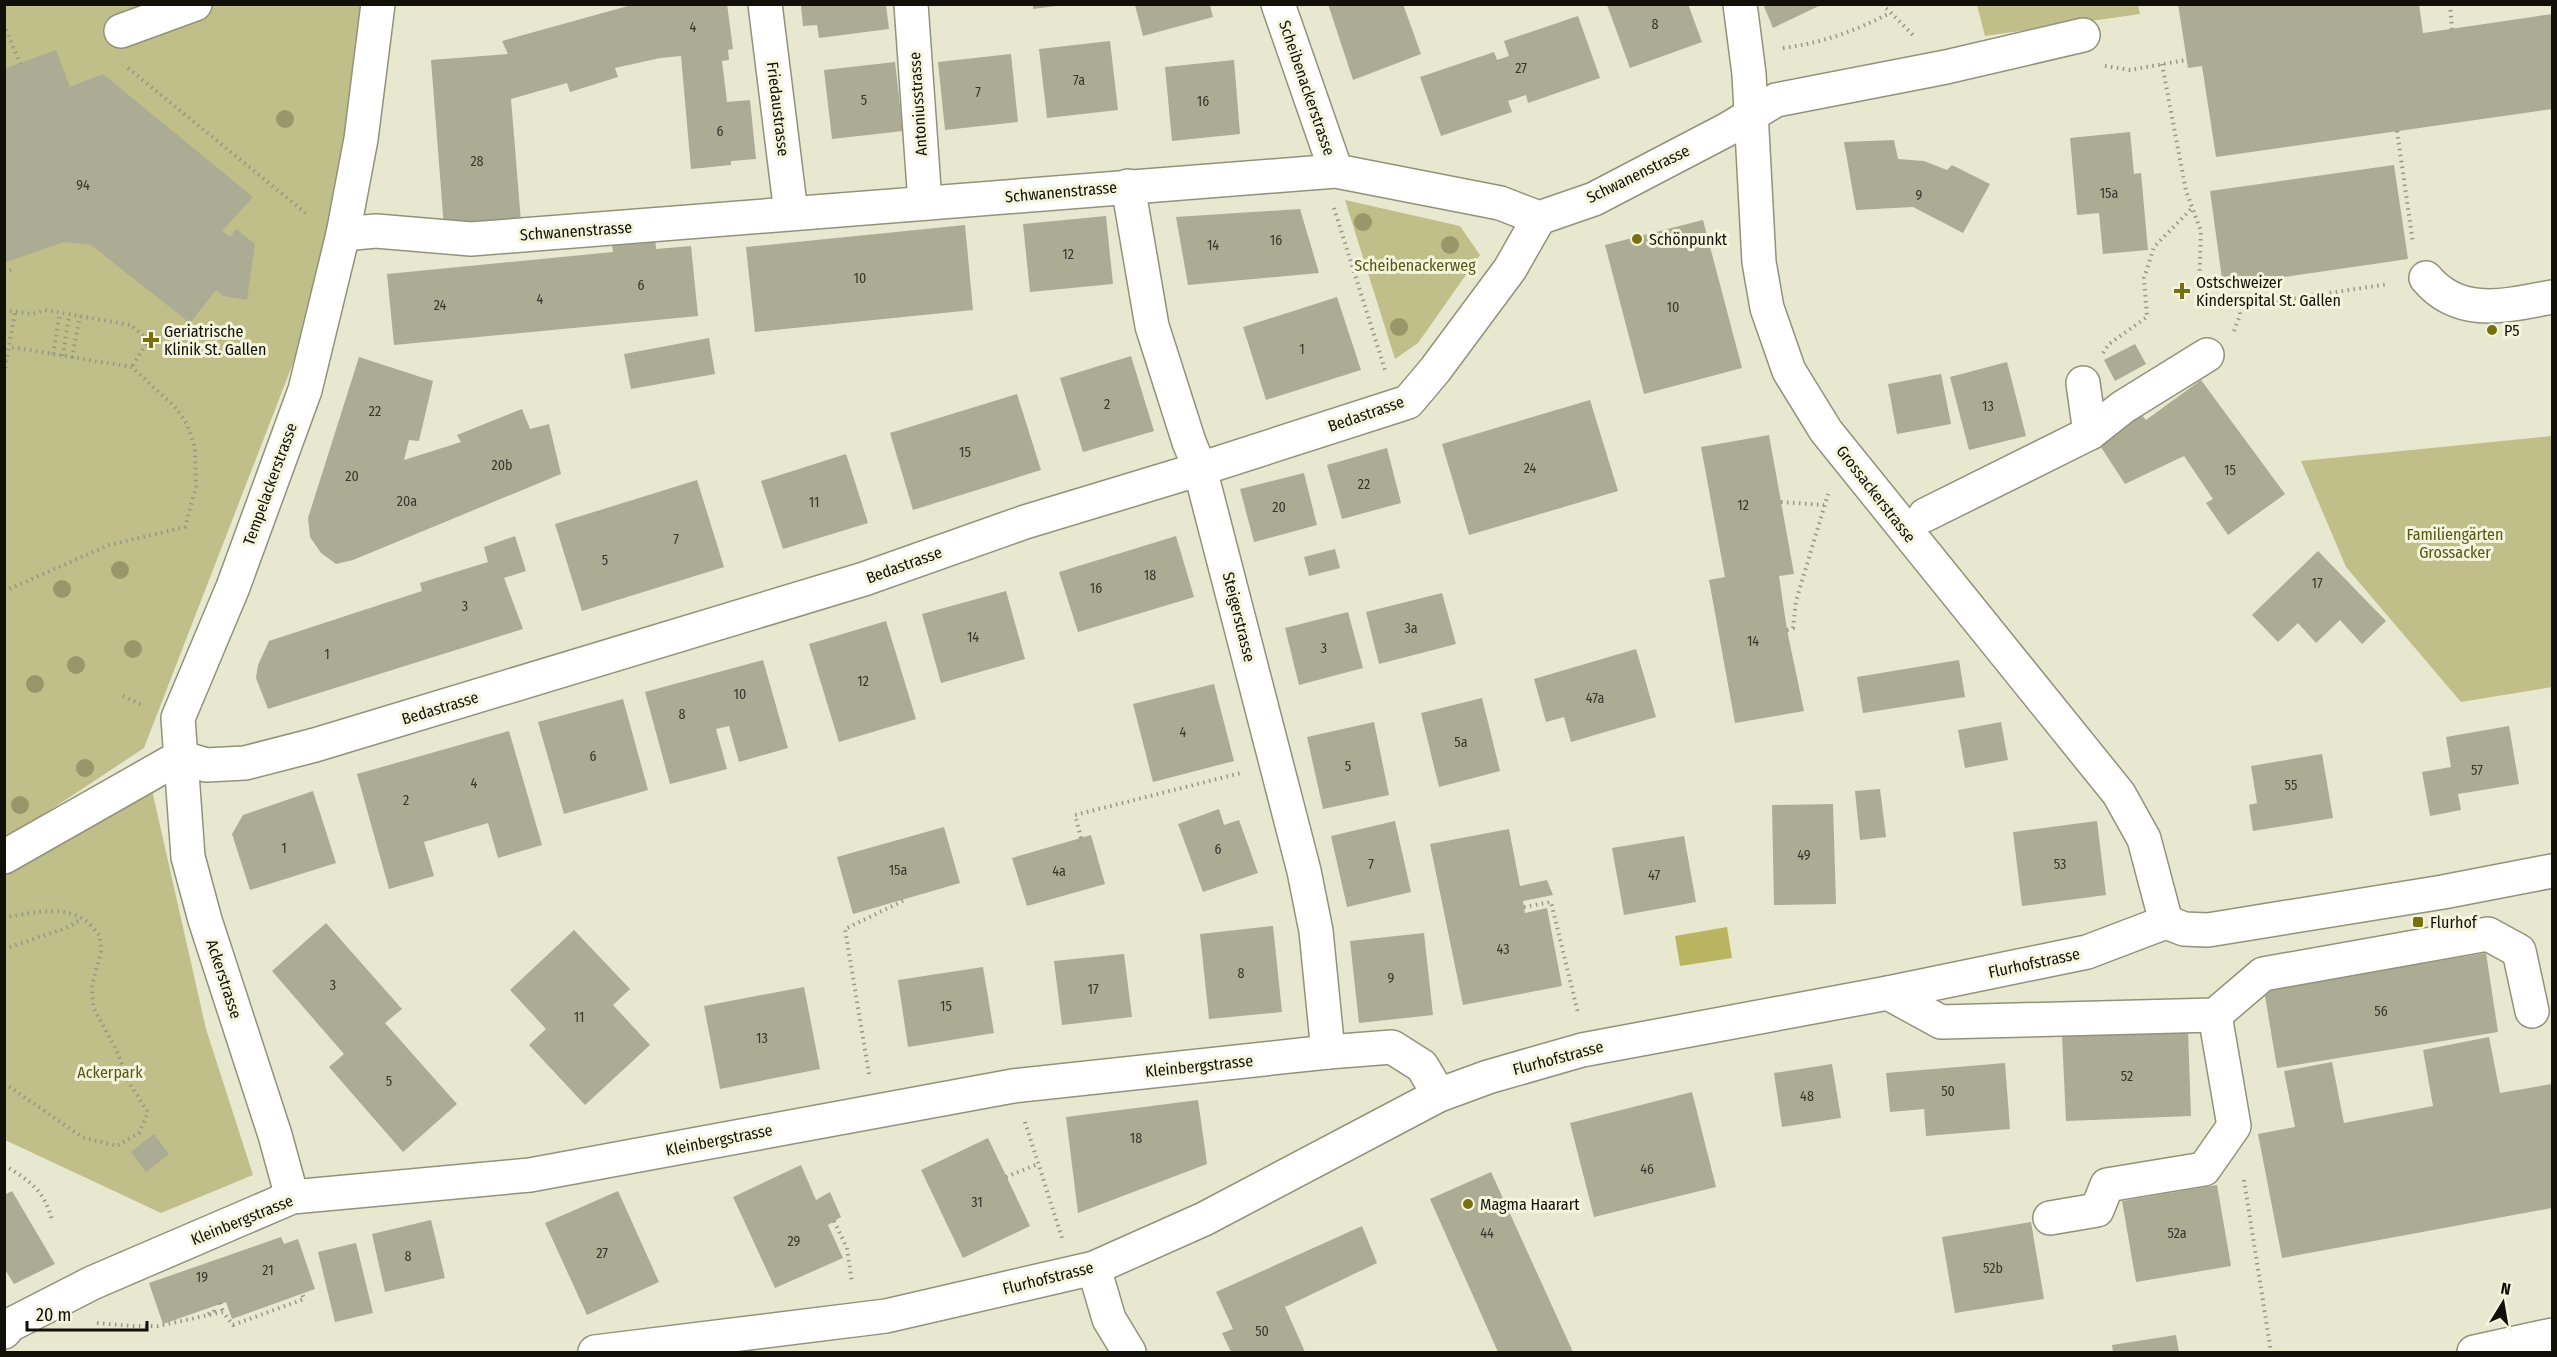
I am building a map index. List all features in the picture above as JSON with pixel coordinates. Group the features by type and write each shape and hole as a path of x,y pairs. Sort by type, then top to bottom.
{"street":[{"path":"122,31 195,4"},
{"name":"Tempelackerstrasse","path":"180,757 178,718 233,587 305,390 343,234 361,139 378,4"},
{"name":"Friedaustrasse","path":"765,4 791,213"},
{"name":"Antoniusstrasse","path":"911,4 925,203"},
{"name":"Scheibenackerstrasse","path":"1278,4 1336,171"},
{"name":"Grossackerstrasse","path":"1740,4 1749,74 1759,262 1767,308 1790,371 1826,431 2119,794 2144,839 2166,922"},
{"name":"Schwanenstrasse","path":"343,234 376,231 471,239 1336,171 1500,203 1539,218 1594,199 1776,100 1946,67 2083,35"},
{"name":"Steigerstrasse","path":"1128,186 1152,326 1189,442 1200,469 1304,871 1316,931 1328,1052"},
{"name":"Bedastrasse","path":"180,757 206,765 246,763 315,746 864,579 1025,522 1408,402 1435,370 1510,269 1539,218"},
{"path":"2426,279 2455,302 2492,308 2553,297"},
{"path":"1925,515 2090,432 2123,407 2207,355"},
{"path":"2083,383 2090,432"},
{"path":"4,857 180,757"},
{"name":"Ackerstrasse","path":"180,757 188,857 205,920 275,1136 292,1197"},
{"path":"2166,922 2184,929 2208,930 2553,871"},
{"path":"2488,883 2488,934"},
{"name":"Flurhofstrasse","path":"595,1353 886,1316 1094,1268 1204,1219 1439,1095 1488,1077 1582,1050 1888,993 2087,952 2166,922"},
{"path":"1888,993 1941,1022 2215,1015 2263,974 2488,934 2519,951 2532,1011"},
{"path":"2050,1218 2097,1210 2107,1185 2204,1169 2234,1126 2215,1015"},
{"name":"Kleinbergstrasse","path":"4,1332 10,1325 92,1283 292,1197 530,1175 1013,1086 1328,1052 1392,1047 1422,1065 1439,1095"},
{"path":"1094,1268 1109,1319 1129,1353"},
{"path":"2474,1353 2553,1335"}],"path":[{"path":"2450,4 2452,29"},
{"path":"1773,49 1812,45 1855,31 1890,13"},
{"path":"4,24 21,64"},
{"path":"2083,35 2092,55 2105,67 2130,70 2186,60"},
{"path":"2162,64 2186,191 2201,231 2199,286 2217,303 2235,307 2426,279 2417,267 2397,131"},
{"path":"124,66 313,220 343,234"},
{"path":"1336,171 1330,195 1386,371"},
{"path":"2083,383 2109,344 2147,317 2144,278 2154,247 2192,208"},
{"path":"4,272 12,270"},
{"path":"4,310 32,314 45,310 131,326 148,340 132,367"},
{"path":"4,374 15,312"},
{"path":"53,354 60,313"},
{"path":"63,356 69,315"},
{"path":"72,358 80,316"},
{"path":"4,587 9,589 109,545 184,527 196,487 195,447 187,424 176,408 132,367 10,347"},
{"path":"1787,630 1793,628 1796,601 1829,489"},
{"path":"1782,502 1824,505"},
{"path":"1081,838 1075,815 1277,764"},
{"path":"865,1054 845,929 907,899"},
{"path":"1524,907 1551,902 1579,1017"},
{"path":"4,918 31,912 60,911 83,919 100,936 101,952 92,986 93,1008 116,1049 129,1083 148,1112 139,1133 117,1146 82,1137 4,1083"},
{"path":"4,949 66,928 83,919"},
{"path":"1013,1086 1064,1245"},
{"path":"2234,1126 2271,1353"},
{"path":"1006,1178 1038,1164"},
{"path":"4,1165 38,1188 47,1203 52,1220"},
{"path":"834,1221 847,1248 853,1290"},
{"path":"220,1303 223,1312 233,1325 304,1299 302,1293"},
{"path":"158,1326 208,1314 214,1311 213,1306"},
{"path":"208,1314 223,1312"}],"green space":[{"name":"Geriatrische Klinik St. Gallen","path":"5,5 368,5 343,234 144,748 5,840"},
{"path":"1977,5 2138,5 2140,14 1985,36"},
{"name":"Scheibenackerweg","path":"1345,200 1460,226 1480,255 1418,343 1395,359"},
{"name":"Familiengärten Grossacker","path":"2552,436 2552,687 2461,702 2346,567 2301,461"},
{"name":"Ackerpark","path":"152,790 206,1029 253,1175 161,1213 5,1140 5,873"}],"shaded area":[{"path":"1727,927 1732,958 1680,966 1675,936"}],"building":[{"path":"635,4 727,4 733,49 728,50 729,60 722,61 727,102 750,100 756,159 731,161 731,165 691,169 681,56 660,58 615,68 618,77 570,92 567,83 511,99 521,222 444,228 431,60 508,54 502,41"},
{"path":"1033,4 1056,4 1056,6 1033,9"},
{"path":"1328,4 1403,4 1421,54 1353,80"},
{"path":"1688,4 1702,42 1630,68 1607,5"},
{"path":"1763,4 1823,4 1773,28"},
{"path":"2178,4 2419,4 2423,33 2552,14 2552,109 2216,157 2202,66 2188,68"},
{"path":"801,5 886,5 889,29 819,38 817,25 803,26"},
{"path":"1135,5 1210,5 1213,17 1143,36"},
{"path":"1578,16 1600,78 1528,103 1526,95 1508,101 1512,112 1441,136 1420,77 1494,52 1497,60 1509,56 1504,41"},
{"path":"1110,41 1118,110 1047,118 1039,49"},
{"path":"56,50 70,87 103,74 253,197 222,231 230,237 236,229 255,244 247,300 223,296 216,290 190,323 91,245 64,242 4,263 4,69"},
{"path":"1011,54 1018,122 945,130 938,62"},
{"path":"1234,60 1240,134 1172,141 1165,67"},
{"path":"895,62 903,131 832,139 824,70"},
{"path":"2130,132 2134,174 2141,173 2148,250 2103,254 2099,213 2077,215 2070,138"},
{"path":"1894,140 1898,159 1924,161 1947,170 1952,165 1990,184 1963,233 1913,207 1856,210 1844,142"},
{"path":"2394,165 2408,259 2223,286 2210,191"},
{"path":"1300,209 1319,273 1188,285 1176,217"},
{"path":"1106,216 1113,284 1030,292 1023,224"},
{"path":"1703,220 1742,368 1644,394 1605,245"},
{"path":"965,225 973,310 755,332 746,247"},
{"path":"655,235 656,249 691,246 698,316 394,345 387,274 613,252 611,239"},
{"path":"1337,297 1361,370 1266,400 1243,327"},
{"path":"709,338 715,374 631,389 624,354"},
{"path":"2135,344 2146,364 2115,381 2104,360"},
{"path":"1131,356 1154,431 1083,452 1060,378"},
{"path":"359,357 433,381 419,441 409,440 404,460 461,442 457,435 522,409 530,429 549,424 561,474 353,560 336,564 321,553 310,537 308,518"},
{"path":"2007,362 2026,436 1969,450 1950,377"},
{"path":"1941,374 1951,424 1897,434 1888,384"},
{"path":"2201,380 2285,494 2228,535 2206,503 2213,499 2184,456 2125,484 2097,441 2138,411 2146,420"},
{"path":"1017,394 1041,470 913,510 890,433"},
{"path":"1590,400 1618,491 1469,535 1442,444"},
{"path":"1769,435 1794,574 1779,576 1787,630 1804,711 1735,723 1709,580 1725,577 1701,447"},
{"path":"1387,448 1401,503 1342,519 1327,465"},
{"path":"846,454 868,523 783,549 761,481"},
{"path":"1304,473 1317,525 1254,542 1240,489"},
{"path":"697,480 724,567 582,611 555,524"},
{"path":"515,536 526,571 504,578 523,629 268,709 256,678 258,665 269,641 422,591 420,583 488,562 484,547"},
{"path":"1176,536 1194,597 1078,632 1059,572"},
{"path":"1335,549 1340,568 1309,576 1304,557"},
{"path":"2318,551 2386,621 2362,644 2340,620 2316,643 2298,623 2278,642 2252,615"},
{"path":"1006,591 1025,659 941,683 922,614"},
{"path":"1442,593 1456,644 1379,664 1366,612"},
{"path":"1348,612 1363,668 1299,685 1285,628"},
{"path":"886,621 916,719 839,742 809,644"},
{"path":"1636,649 1656,717 1571,742 1564,717 1546,722 1534,679"},
{"path":"763,660 788,748 739,762 729,726 716,729 727,769 670,784 645,692"},
{"path":"1959,660 1965,697 1863,713 1857,677"},
{"path":"1214,684 1234,761 1153,782 1133,704"},
{"path":"1482,698 1500,771 1439,787 1421,713"},
{"path":"623,699 648,790 564,814 538,722"},
{"path":"1374,722 1389,795 1323,809 1307,737"},
{"path":"2001,722 2008,760 1965,768 1958,730"},
{"path":"2509,726 2519,784 2458,794 2461,810 2430,816 2422,772 2451,767 2446,737"},
{"path":"509,731 542,845 498,858 488,823 424,842 434,876 389,889 357,774"},
{"path":"2322,754 2333,818 2253,831 2249,805 2257,803 2251,766"},
{"path":"1880,789 1886,837 1860,840 1855,791"},
{"path":"313,791 336,863 250,890 232,834 243,815"},
{"path":"1833,804 1836,904 1774,905 1772,805"},
{"path":"1219,809 1224,825 1239,820 1258,873 1203,892 1178,824"},
{"path":"1395,821 1411,892 1347,907 1331,836"},
{"path":"2097,821 2106,895 2022,906 2013,832"},
{"path":"944,827 960,883 853,914 837,857"},
{"path":"1509,829 1520,886 1547,880 1553,895 1523,901 1525,913 1547,908 1562,986 1463,1005 1430,844"},
{"path":"1091,835 1105,884 1027,906 1012,858"},
{"path":"1684,836 1696,902 1624,915 1612,848"},
{"path":"326,923 402,1009 385,1023 457,1104 403,1152 329,1067 344,1054 272,971"},
{"path":"1273,926 1282,1012 1209,1019 1200,934"},
{"path":"574,930 630,989 613,1005 650,1045 585,1105 529,1045 546,1029 510,990"},
{"path":"1424,933 1433,1015 1359,1023 1350,941"},
{"path":"2486,953 2498,1032 2277,1068 2264,990"},
{"path":"1124,954 1132,1017 1062,1025 1054,961"},
{"path":"983,967 994,1033 908,1047 898,980"},
{"path":"804,987 820,1069 720,1089 704,1006"},
{"path":"2188,1030 2191,1116 2066,1121 2062,1036"},
{"path":"2489,1037 2500,1093 2552,1084 2552,1208 2282,1258 2258,1134 2295,1127 2284,1071 2332,1062 2344,1123 2433,1106 2423,1050"},
{"path":"2005,1063 2010,1129 1926,1136 1924,1109 1890,1112 1886,1073"},
{"path":"1832,1064 1841,1118 1782,1127 1774,1073"},
{"path":"1692,1092 1716,1187 1594,1217 1570,1123"},
{"path":"1198,1100 1207,1164 1078,1213 1066,1117"},
{"path":"154,1134 169,1154 146,1172 131,1152"},
{"path":"988,1138 1030,1226 963,1258 921,1170"},
{"path":"801,1165 816,1200 830,1192 841,1217 828,1225 843,1258 775,1288 733,1197"},
{"path":"1491,1172 1573,1352 1498,1352 1430,1199"},
{"path":"2217,1185 2231,1266 2136,1282 2122,1201"},
{"path":"12,1191 55,1264 14,1284 4,1268 4,1195"},
{"path":"618,1191 659,1282 587,1315 545,1223"},
{"path":"431,1220 445,1278 385,1292 372,1234"},
{"path":"2031,1222 2044,1299 1955,1313 1942,1237"},
{"path":"1362,1226 1377,1263 1285,1307 1305,1352 1231,1352 1222,1333 1233,1329 1216,1292"},
{"path":"281,1237 284,1244 298,1239 315,1289 232,1319 226,1302 163,1324 149,1283"},
{"path":"356,1243 373,1313 335,1322 318,1252"},
{"path":"2176,1335 2179,1352 2113,1352 2112,1345"}],"place":[{"name":"Schönpunkt","path":"1637,239"},
{"name":"Ostschweizer Kinderspital St. Gallen","path":"2182,291"},
{"name":"P5","path":"2492,330"},
{"name":"Geriatrische Klinik St. Gallen","path":"151,340"},
{"name":"Flurhof","path":"2418,922"},
{"name":"Magma Haarart","path":"1468,1204"}]}
